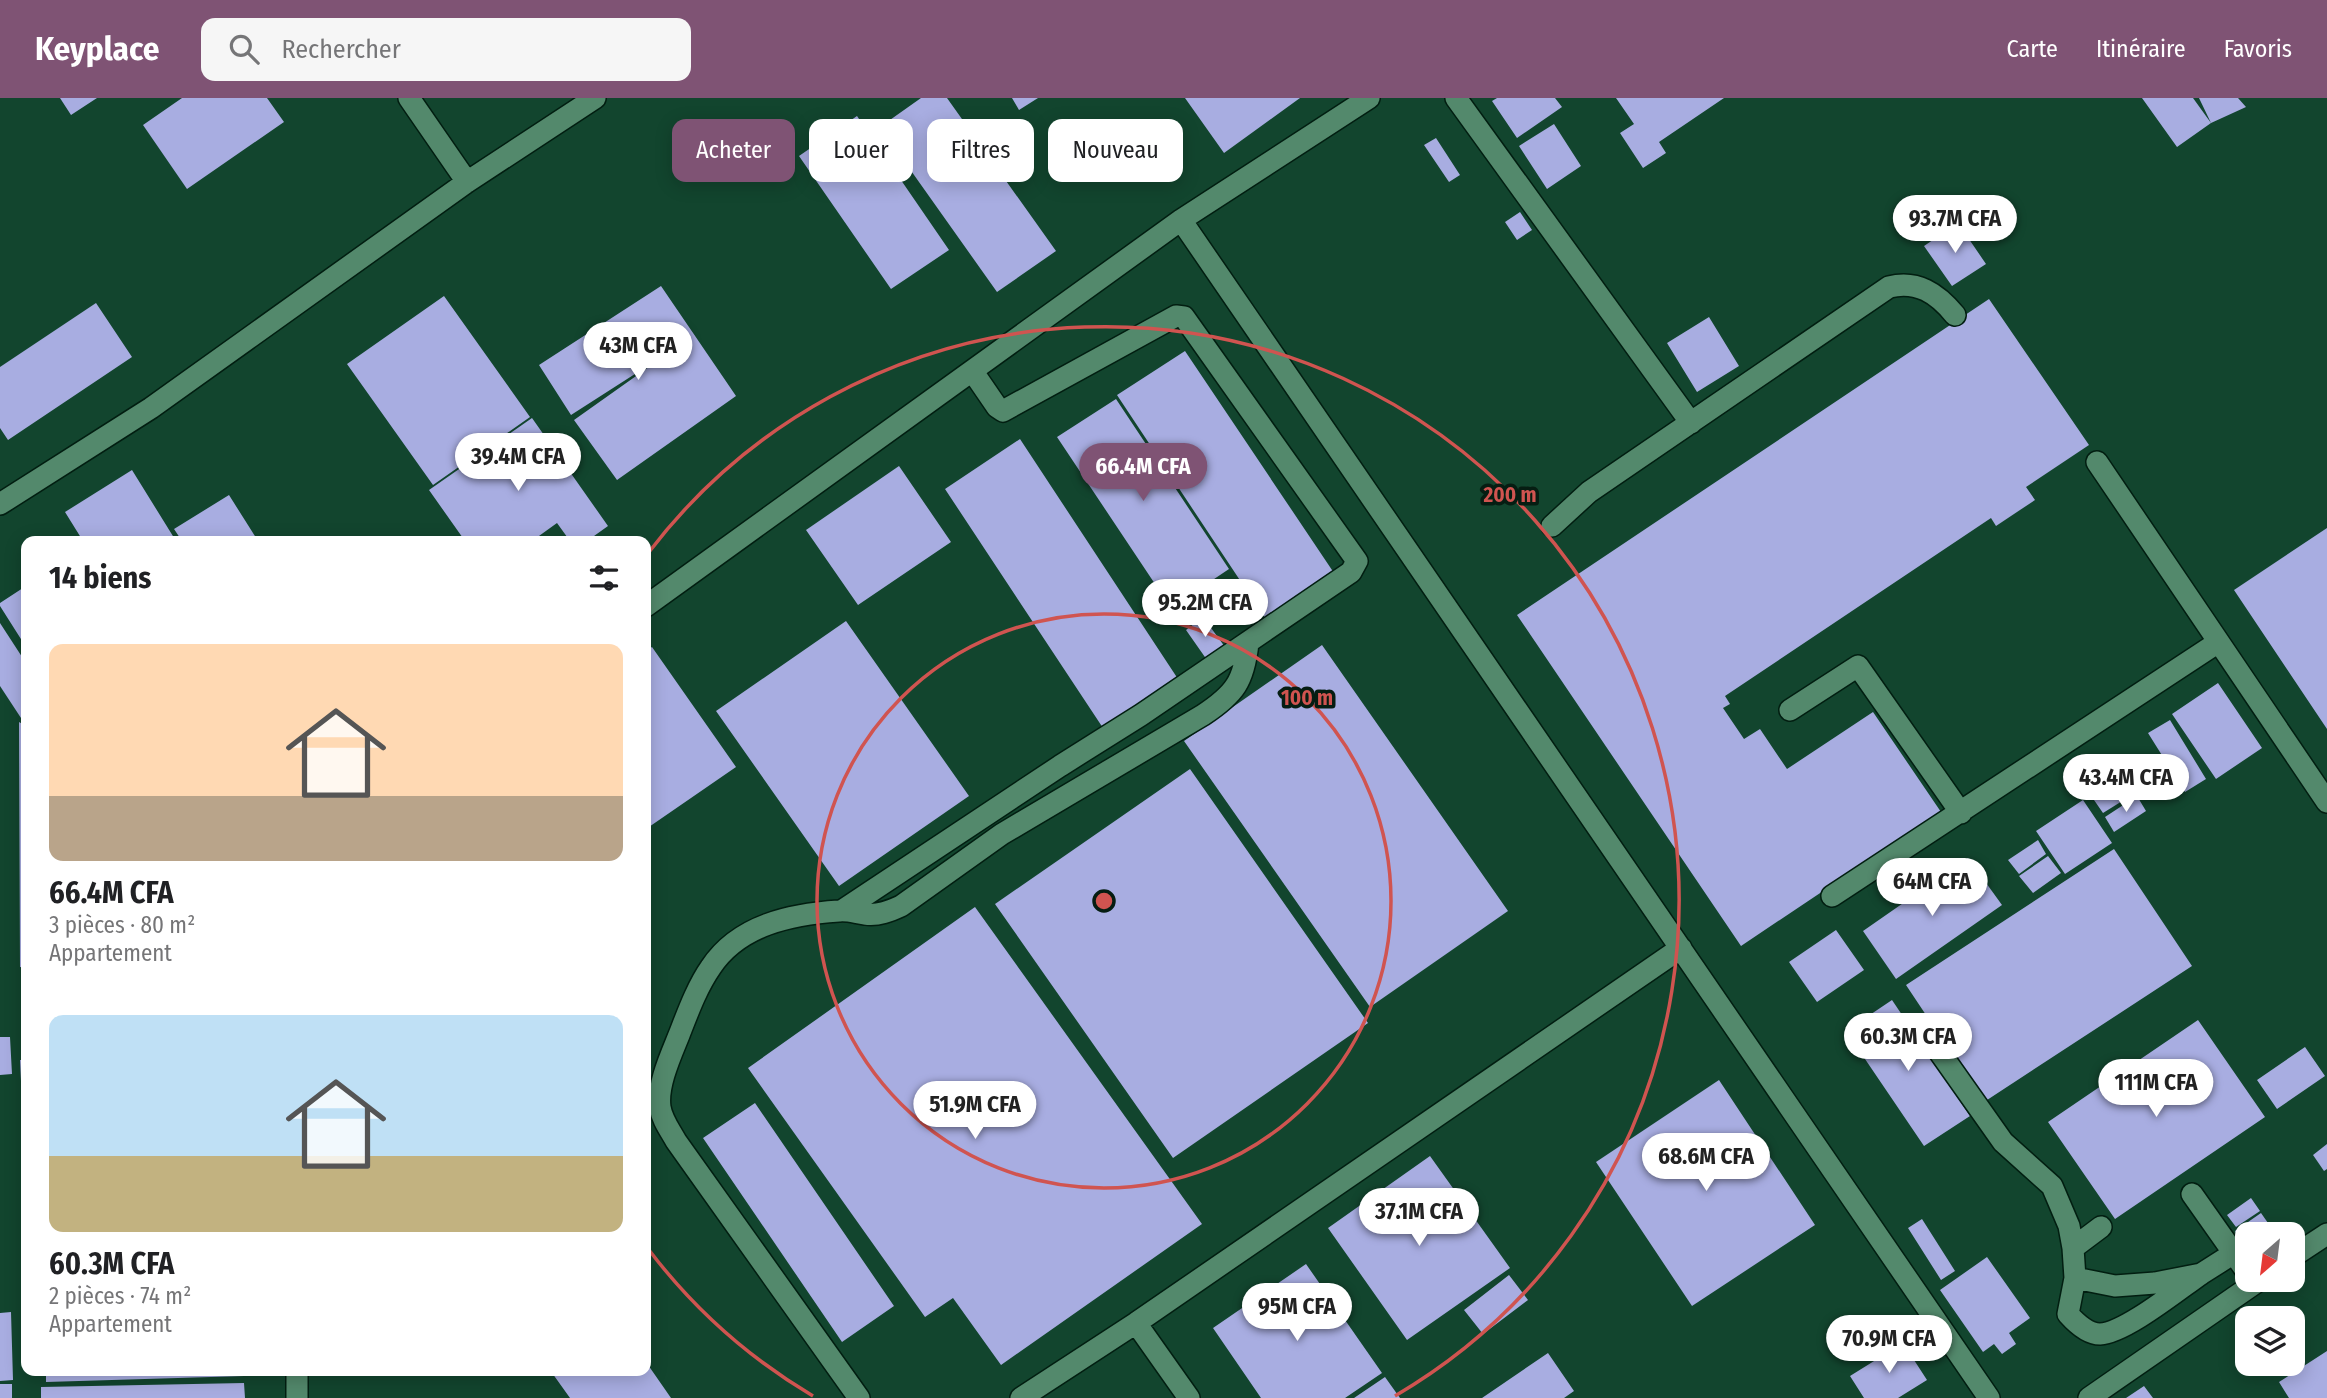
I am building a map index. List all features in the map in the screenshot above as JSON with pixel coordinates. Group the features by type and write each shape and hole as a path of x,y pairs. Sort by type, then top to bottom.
{"lane":[{"path":"409,98 467,182"},
{"path":"0,504 151,408 467,182 595,98"},
{"path":"651,602 1181,220 1369,98"},
{"path":"1456,98 1691,423"},
{"path":"1181,220 1989,1398"},
{"path":"1552,526 1589,492 1889,287 1909,284 1929,291 1942,300 1955,315"},
{"path":"843,910 1248,643 1351,572 1357,561 1184,317 1176,316 1003,411 973,372"},
{"path":"2097,462 2327,802"},
{"path":"859,1398 665,1122 660,1106 661,1091 674,1048 695,997 711,966 734,940 767,924 798,915 843,910 868,915 887,913 901,906 1002,834 1203,715 1226,700 1242,679 1248,643"},
{"path":"1832,896 2217,643"},
{"path":"1790,710 1858,666 1961,813"},
{"path":"1021,1398 1136,1323 1681,948"},
{"path":"1931,1040 2003,1142 2052,1186 2069,1226 2073,1248 2075,1278 2068,1314 2076,1323 2097,1334 2112,1332 2234,1254 2192,1194"},
{"path":"2073,1248 2101,1227"},
{"path":"2305,1248 2327,1234"},
{"path":"2075,1278 2115,1286 2155,1283 2201,1274"},
{"path":"2088,1398 2235,1292"},
{"path":"1136,1323 1189,1398"},
{"path":"297,1376 297,1398"}],"shaded area":[{"path":"0,98 2327,98 2327,1398 0,1398"}],"building":[{"path":"60,98 97,98 71,115"},
{"path":"182,98 267,98 284,122 187,189 143,125"},
{"path":"921,98 947,98 962,119 927,119 927,182 1007,182 1056,251 997,292 913,174 913,119 891,119"},
{"path":"1012,98 1038,98 1019,110"},
{"path":"1185,98 1300,98 1224,153"},
{"path":"1497,98 1555,98 1562,107 1517,138 1492,101"},
{"path":"1616,98 1724,98 1659,142 1666,153 1643,168 1620,133 1634,124"},
{"path":"2142,98 2193,98 2211,123 2177,147"},
{"path":"2199,98 2238,98 2246,107 2211,123"},
{"path":"1554,124 1581,166 1547,189 1519,146"},
{"path":"1436,138 1460,175 1449,182 1424,145"},
{"path":"809,149 809,170 799,156"},
{"path":"817,182 902,182 949,250 891,289"},
{"path":"1520,212 1532,230 1517,240 1505,222"},
{"path":"1958,223 1986,264 1952,286 1924,246"},
{"path":"661,286 736,396 617,480 574,420 677,347 571,415 539,365"},
{"path":"444,296 530,417 433,485 347,364"},
{"path":"1989,299 2089,445 2026,487 2035,500 1996,526 1991,518 1725,696 1730,704 1723,708 1744,739 1760,729 1787,769 1873,712 1941,812 1741,946 1517,615"},
{"path":"96,303 132,357 8,440 0,428 0,367"},
{"path":"1709,317 1739,366 1697,392 1667,343"},
{"path":"1185,351 1334,573 1265,618 1117,395"},
{"path":"1116,399 1229,569 1171,608 1057,437"},
{"path":"532,418 608,526 594,536 566,536 557,523 539,536 461,536 429,490"},
{"path":"1020,439 1178,679 1103,728 945,489"},
{"path":"899,466 951,542 858,605 806,530"},
{"path":"132,470 173,536 80,536 65,512"},
{"path":"229,495 255,536 179,536 174,529"},
{"path":"2327,528 2327,729 2234,590"},
{"path":"21,589 21,639 0,606 0,603"},
{"path":"1203,617 1225,647 1207,660 1186,630"},
{"path":"846,621 969,796 839,886 716,711"},
{"path":"0,623 21,655 21,718 0,686"},
{"path":"1322,645 1508,911 1370,1007 1184,741"},
{"path":"651,648 736,767 651,826"},
{"path":"2218,683 2262,748 2216,779 2172,714"},
{"path":"2170,720 2206,779 2185,792 2148,733"},
{"path":"19,722 21,723 20,967"},
{"path":"1190,769 1368,1023 1173,1158 995,904"},
{"path":"2125,779 2135,793 2103,813 2094,800"},
{"path":"2137,796 2146,811 2114,832 2105,817"},
{"path":"2083,800 2112,843 2065,874 2036,831"},
{"path":"2038,840 2046,854 2019,874 2008,860"},
{"path":"2114,849 2192,966 1984,1102 1906,985"},
{"path":"2048,856 2061,873 2033,893 2019,876"},
{"path":"1968,858 2002,905 1896,979 1863,931"},
{"path":"975,907 1202,1224 1001,1365 953,1298 925,1317 748,1068"},
{"path":"1836,930 1864,970 1817,1002 1789,962"},
{"path":"1892,1000 1970,1116 1924,1146 1846,1031"},
{"path":"2198,1020 2265,1117 2115,1219 2048,1122"},
{"path":"0,1037 10,1037 12,1074 0,1075"},
{"path":"2305,1047 2325,1076 2277,1109 2257,1080"},
{"path":"1719,1080 1815,1225 1692,1306 1596,1162"},
{"path":"755,1103 894,1306 842,1342 703,1138"},
{"path":"2327,1144 2327,1169 2324,1171 2313,1155"},
{"path":"1430,1156 1510,1268 1407,1340 1328,1228"},
{"path":"2251,1198 2260,1211 2244,1222 2235,1222 2235,1226 2227,1215"},
{"path":"2261,1213 2267,1222 2248,1222"},
{"path":"1922,1219 1955,1271 1941,1280 1908,1228"},
{"path":"1987,1257 2030,1318 2009,1333 2016,1344 2002,1354 1994,1344 1983,1352 1940,1290"},
{"path":"1306,1264 1382,1373 1345,1398 1261,1398 1213,1328"},
{"path":"1509,1275 1528,1300 1483,1334 1464,1310"},
{"path":"11,1312 13,1380 0,1381 0,1313"},
{"path":"1903,1343 1927,1380 1898,1398 1864,1398 1850,1376"},
{"path":"2327,1351 2327,1398 2289,1398 2279,1382 2288,1376 2305,1376 2305,1365"},
{"path":"1548,1353 1574,1391 1564,1398 1482,1398"},
{"path":"651,1369 671,1398 570,1398 554,1376 651,1376"},
{"path":"46,1376 244,1376 46,1382"},
{"path":"1385,1377 1400,1398 1354,1398"},
{"path":"244,1383 245,1398 41,1398 41,1387"},
{"path":"0,1384 12,1384 12,1398 0,1398"},
{"path":"2144,1386 2153,1398 2126,1398"}]}
